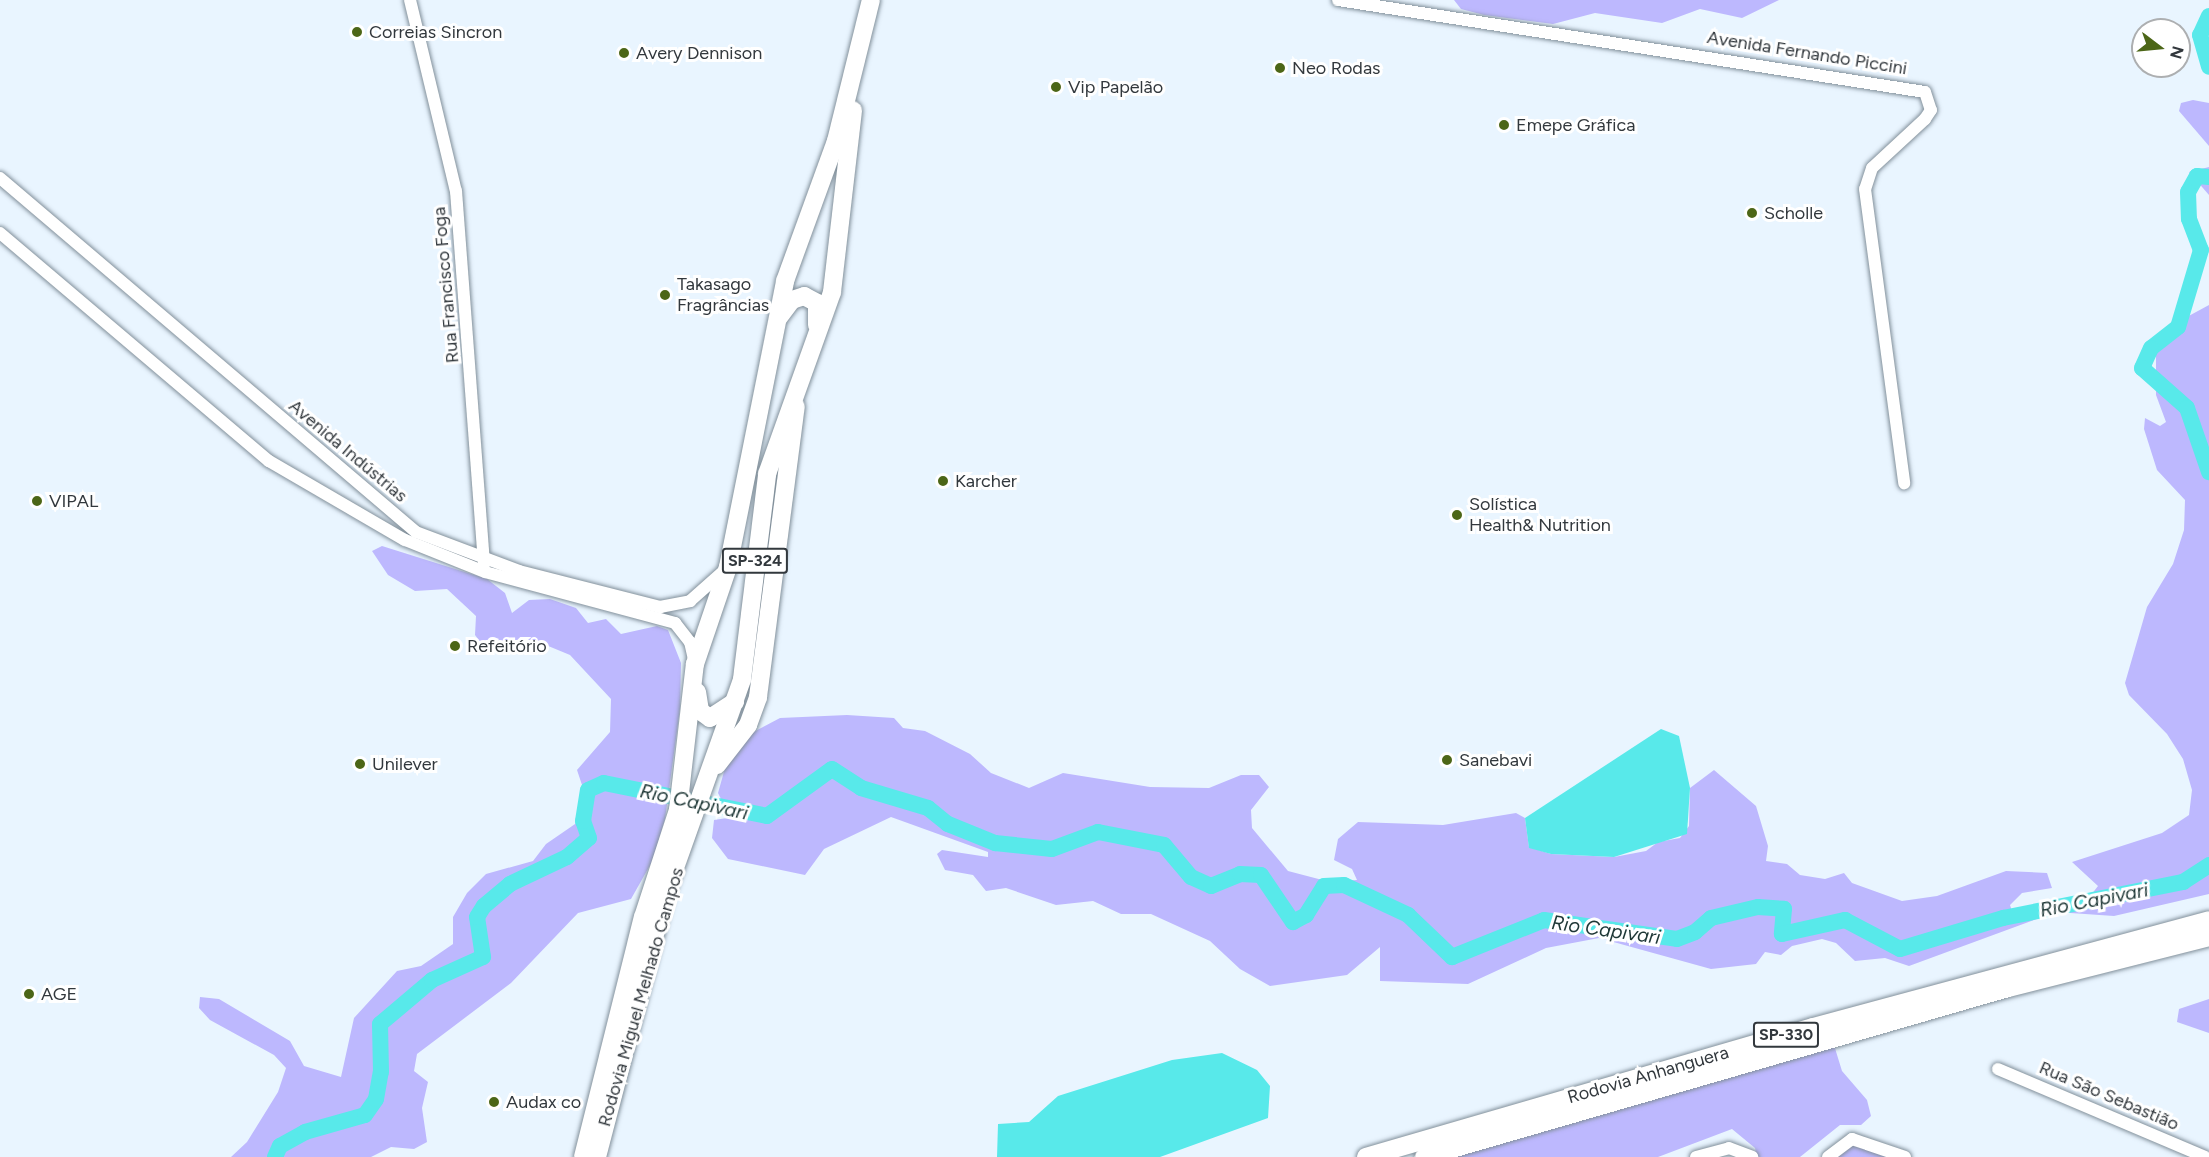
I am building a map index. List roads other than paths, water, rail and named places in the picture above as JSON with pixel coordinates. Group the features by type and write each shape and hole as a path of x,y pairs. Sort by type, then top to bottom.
{"highway":[{"name":"Rodovia Miguel Melhado Campos","path":"583,1157 681,831 710,776 736,701 747,655 767,474 799,379 816,345 837,268 864,34 871,0"},
{"name":"Rodovia Miguel Melhado Campos","path":"681,831 695,664 728,567 778,318 864,34"},
{"path":"778,318 792,300 815,301 816,345"},
{"path":"710,776 748,725 758,697 799,379"},
{"path":"695,664 702,714 717,718 736,701"},
{"name":"Rodovia Anhanguera","path":"1366,1157 1813,1027 2209,920"},
{"name":"Rodovia Anhanguera","path":"1424,1157 2008,988 2209,937"},
{"name":"Rodovia Miguel Melhado Campos","path":"597,1157 616,1052"},
{"path":"573,1157 616,1052"},
{"path":"611,1157 616,1052"}],"street":[{"name":"Rua Francisco Foga","path":"410,0 456,191 484,566"},
{"name":"Avenida Fernando Piccini","path":"1338,0 1925,92 1931,110 1925,119 1872,168 1865,189 1904,483"},
{"name":"Avenida Indústrias","path":"0,178 416,532 484,566 669,608 690,601 728,567"},
{"name":"Avenida Indústrias","path":"0,233 268,460 405,540 675,624 690,642 695,664"},
{"name":"Rua São Sebastião","path":"1998,1069 2205,1157"},
{"path":"1828,1157 1852,1139 1905,1157"},
{"path":"1696,1157 1729,1148 1752,1157"}],"water":[{"path":"1661,729 1679,736 1690,788 1687,834 1614,857 1551,854 1529,848 1525,818"},
{"path":"1222,1053 1257,1070 1270,1086 1268,1118 1160,1157 997,1157 998,1124 1029,1122 1058,1096 1172,1060"}],"waterway":[{"name":"Rio Capivari","path":"2209,16 2200,35 2209,67"},
{"name":"Rio Capivari","path":"2209,177 2197,176 2188,192 2189,219 2201,250 2178,327 2151,348 2142,368 2187,408 2209,472"},
{"name":"Rio Capivari","path":"275,1157 280,1146 305,1132 365,1115 376,1099 381,1072 380,1024 432,980 483,957 477,917 484,906 510,884 567,857 589,838 583,821 588,790 604,783 767,816 832,769 861,788 928,808 948,824 995,843 1052,849 1098,832 1164,845 1191,877 1211,886 1240,874 1261,875 1293,922 1306,915 1324,886 1344,885 1408,915 1452,957 1544,920 1677,939 1695,932 1711,918 1758,907 1784,909 1782,934 1845,920 1900,949 2003,918 2183,882 2209,865"}],"place":[{"name":"Correias Sincron","path":"357,32"},
{"name":"Avery Dennison","path":"624,53"},
{"name":"Neo Rodas","path":"1280,68"},
{"name":"Vip Papelão","path":"1056,87"},
{"name":"Emepe Gráfica","path":"1504,125"},
{"name":"Scholle","path":"1752,213"},
{"name":"Takasago Fragrâncias","path":"665,295"},
{"name":"Karcher","path":"943,481"},
{"name":"VIPAL","path":"37,501"},
{"name":"Solística Health& Nutrition","path":"1457,515"},
{"name":"Refeitório","path":"455,646"},
{"name":"Sanebavi","path":"1447,760"},
{"name":"Unilever","path":"360,764"},
{"name":"AGE","path":"29,994"},
{"name":"Audax co","path":"494,1102"}]}
